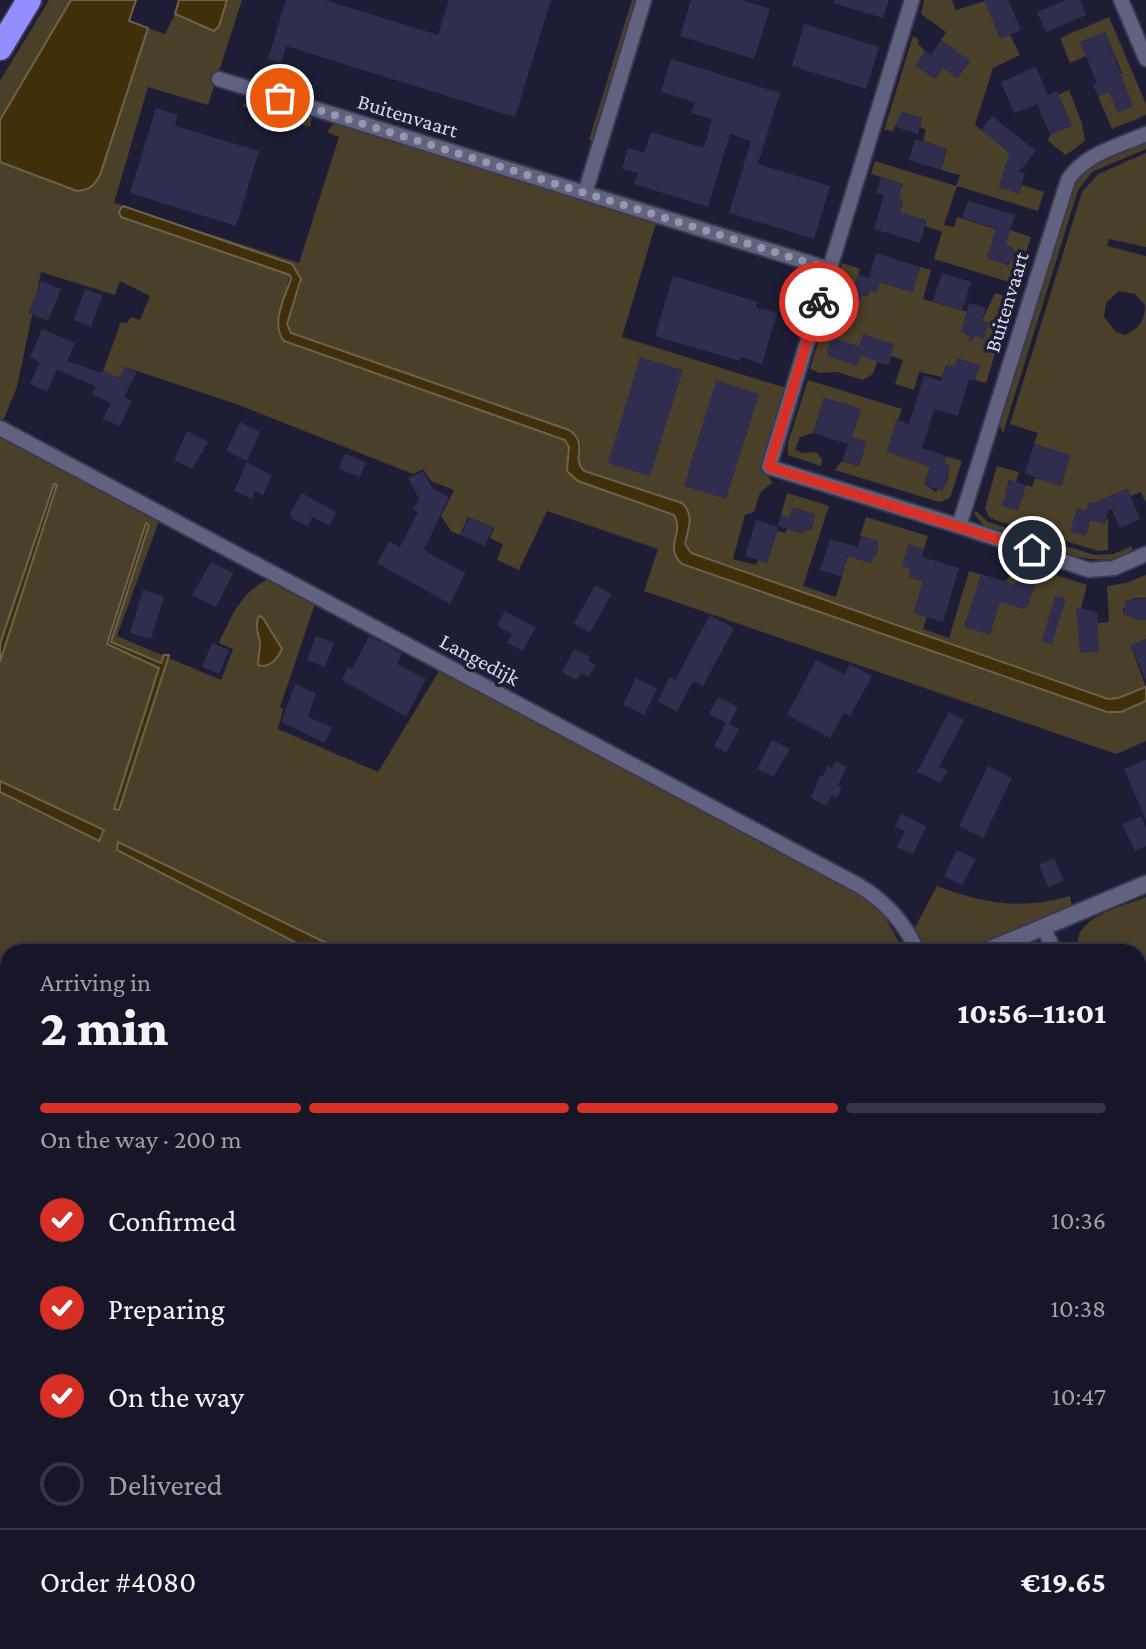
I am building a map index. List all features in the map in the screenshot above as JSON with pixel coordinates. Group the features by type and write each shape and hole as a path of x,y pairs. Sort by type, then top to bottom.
{"highway":[{"path":"0,48 29,0"}],"street":[{"path":"585,193 644,0"},
{"path":"912,0 769,467 1089,570 1114,568 1146,554"},
{"path":"1121,0 1146,59"},
{"name":"Buitenvaart","path":"219,79 829,269"},
{"name":"Buitenvaart","path":"959,526 1068,180 1084,161 1146,134"},
{"name":"Langedijk","path":"0,428 858,885 893,911 913,944"},
{"path":"1003,944 1146,884"},
{"path":"1043,927 1051,944"}],"shaded area":[{"path":"49,0 71,0 0,120 0,81"},
{"path":"71,0 136,0 129,21 148,28 100,175 91,187 77,191 0,162 0,120"},
{"path":"179,0 227,0 219,26 214,31 175,14"},
{"path":"227,0 242,0 208,105 148,87 114,203 299,263 339,137 327,132 334,123 656,223 622,337 786,388 761,472 767,474 772,483 760,493 754,512 745,515 733,559 756,565 758,560 767,563 777,531 811,530 815,514 793,508 789,518 781,515 787,493 829,506 803,586 836,597 848,556 871,563 873,556 877,555 878,541 860,536 866,517 928,536 924,549 909,545 909,577 923,581 914,613 927,617 923,629 949,638 969,571 1006,582 1013,569 1023,571 1025,565 1087,585 1081,608 1097,613 1098,623 1109,622 1107,586 1146,575 1146,598 1134,598 1123,609 1123,614 1146,620 1146,639 1131,646 1146,687 1108,699 691,553 684,544 689,517 682,503 584,471 578,461 581,444 569,430 291,333 287,324 301,284 299,273 120,209 121,217 290,275 278,322 284,341 565,440 569,447 567,471 674,515 678,525 673,548 682,564 1107,712 1121,712 1146,701 1146,741 1116,754 644,591 658,549 547,511 519,570 497,560 503,544 490,538 494,528 468,517 460,535 451,531 441,516 454,490 431,481 423,469 413,474 236,404 125,367 119,378 103,371 121,322 127,323 131,317 140,320 150,296 120,281 115,295 41,272 17,387 0,422 0,162 77,191 96,183 148,28 165,34 175,14 214,31 219,26"},
{"path":"632,0 637,0 594,141 589,140"},
{"path":"924,0 952,0 956,10 985,1 1000,38 1010,35 1020,55 993,68 975,125 1010,153 1000,187 1019,193 1022,185 1044,192 1038,211 957,186 944,225 954,227 957,217 996,229 987,258 1008,265 1015,255 1013,248 1005,245 1010,230 1031,237 1016,284 934,259 942,232 900,212 903,201 898,199 903,184 871,174 875,161 956,186 960,175 941,170 947,149 923,141 926,130 920,127 922,118 902,112 893,131 884,130 913,36 925,51 916,66 935,79 943,68 957,78 970,61 941,40 946,32 921,14"},
{"path":"1109,17 1146,104 1146,115 1112,129 1098,96 1109,92 1118,112 1133,106 1105,32 1080,42 1086,56 1070,63 1060,38"},
{"path":"1069,90 1082,123 1085,141 1066,155 1048,141 1050,135 1071,126 1063,105 1055,96"},
{"path":"251,99 312,117 310,127 242,106"},
{"path":"1146,142 1146,149 1092,172 1078,190 1003,433 999,423 1075,181 1089,166"},
{"path":"1146,153 1146,247 1109,239 1107,246 1146,256 1146,503 1141,492 1131,496 1127,489 1107,497 1112,509 1089,502 1086,535 1090,520 1104,524 1108,517 1108,550 1099,551 995,520 989,517 985,508 997,466 1019,472 1016,482 1009,480 1003,506 1018,510 1026,485 1032,487 1035,478 1061,485 1070,455 1034,444 1038,433 1010,424 1082,192 1098,174","holes":["1119,291 1135,294 1145,305 1144,316 1134,330 1125,335 1116,332 1104,317 1106,303"]},
{"path":"123,206 292,264 301,279 287,324 291,333 569,430 578,441 580,466 584,471 682,503 689,517 685,544 691,553 1108,699 1146,687 1146,701 1121,712 1107,712 682,564 674,551 677,522 674,515 578,481 567,471 569,447 565,440 284,341 278,319 290,275 121,217 119,212"},
{"path":"842,263 860,269 856,283 849,281 843,300 857,305 861,295 867,297 869,291 880,282 912,292 920,267 931,270 923,299 968,312 961,331 973,338 983,338 988,323 982,321 995,293 1012,298 986,383 975,380 980,365 957,359 955,367 946,365 942,377 919,372 914,390 895,384 903,360 891,356 888,365 877,362 873,374 863,380 837,372 820,373 810,369"},
{"path":"808,380 902,409 887,451 930,467 924,484 936,492 947,481 950,466 944,464 946,456 962,461 950,498 939,502 835,470 842,461 859,466 866,442 852,437 859,416 852,406 824,398 813,433 800,437 795,450 816,452 822,459 821,466 788,455 788,443"},
{"path":"0,435 159,521 117,636 221,680 233,649 219,643 239,605 252,590 271,578 316,601 280,707 283,709 278,729 378,772 439,671 864,897 883,914 900,944 0,944"},
{"path":"54,484 57,485 0,662 0,644"},
{"path":"976,511 988,522 1095,555 1113,554 1132,546 1132,550 1121,557 1104,560 1062,553 985,528 974,513"},
{"path":"146,523 149,525 111,642 161,663 164,655 169,655 119,810 114,809 159,668 107,644"},
{"path":"259,616 282,649 275,660 266,666 258,665"},
{"path":"0,781 104,830 99,841 0,792"},
{"path":"118,842 328,944 299,944 117,850"},
{"path":"937,886 1003,903 1035,903 1070,896 1072,907 981,944 922,944 913,931"},
{"path":"1146,897 1146,944 1079,944 1081,930 1111,910"}],"building":[{"path":"286,0 325,0 438,35 449,0 551,0 515,117 286,46 281,63 268,59"},
{"path":"691,0 742,0 770,9 754,59 680,36"},
{"path":"834,0 889,0 883,18 833,3"},
{"path":"984,0 1008,0 1021,30 1001,39"},
{"path":"1067,0 1080,0 1086,15 1046,32 1037,12"},
{"path":"804,24 879,47 866,89 792,66"},
{"path":"1105,32 1133,106 1118,113 1109,92 1098,96 1093,85 1097,83 1080,42"},
{"path":"941,40 970,60 957,79 943,68 935,79 915,66 925,51 931,55"},
{"path":"671,59 780,93 758,164 830,186 814,239 729,213 751,141 730,134 708,207 634,184 638,173 622,169 628,148 644,153 651,132 704,148 712,119 691,113 695,102 661,92"},
{"path":"1036,67 1048,95 1057,91 1072,126 1050,135 1037,104 1014,113 1001,82"},
{"path":"156,108 178,115 175,126 259,151 236,226 130,193"},
{"path":"901,112 922,118 918,134 896,127"},
{"path":"992,116 1036,151 1019,172 1025,173 1019,194 999,187 1010,152 981,130"},
{"path":"915,139 947,149 941,170 909,160"},
{"path":"881,177 903,184 898,199 903,200 900,212 927,220 920,243 874,229 884,195 876,193"},
{"path":"968,201 1015,215 1005,245 1011,247 1014,260 1006,264 987,258 996,228 962,218"},
{"path":"876,253 920,267 913,292 880,282 877,293 868,291 867,297 861,295 858,305 843,300 849,281 856,283 858,274 869,278"},
{"path":"942,273 971,282 962,310 933,301"},
{"path":"673,276 758,302 756,307 777,313 762,364 741,357 740,361 655,336"},
{"path":"41,281 61,289 48,321 28,313"},
{"path":"85,289 103,295 91,327 74,320"},
{"path":"969,303 986,308 982,321 989,323 984,339 976,336 970,342 969,334 961,332"},
{"path":"42,329 75,343 67,361 119,378 124,367 137,372 124,397 132,401 120,426 103,419 111,403 92,394 96,386 57,370 47,392 30,384 40,362 30,357"},
{"path":"863,334 894,344 888,365 861,356 857,366 829,357 827,352 832,337 859,346"},
{"path":"640,357 683,370 650,476 608,463"},
{"path":"957,358 980,365 975,380 969,379 958,416 934,409 922,448 946,456 944,464 950,466 943,491 924,485 930,467 887,452 896,420 909,424 924,376 941,381 946,365 955,367"},
{"path":"716,380 759,394 726,499 684,486"},
{"path":"824,398 861,409 852,437 867,442 859,466 842,461 848,444 813,433"},
{"path":"240,422 260,432 247,461 226,451"},
{"path":"187,431 208,442 192,469 174,460"},
{"path":"1034,444 1070,455 1060,486 1025,474"},
{"path":"345,454 366,462 360,477 339,469"},
{"path":"247,462 272,475 263,495 255,491 252,499 234,491"},
{"path":"423,471 433,489 449,497 424,550 465,573 450,604 377,563 389,541 400,547 418,512 413,510 419,499 408,478"},
{"path":"1010,480 1026,485 1018,510 1002,505"},
{"path":"1128,489 1140,519 1120,528 1110,505 1104,524 1090,520 1086,536 1070,531 1077,508 1086,511 1089,502"},
{"path":"302,493 336,512 330,526 312,517 308,526 292,519 290,513"},
{"path":"792,508 815,514 810,530 805,529 803,534 778,526 781,515 789,518"},
{"path":"469,518 493,528 485,546 461,535"},
{"path":"756,520 778,527 767,563 745,556"},
{"path":"861,536 878,541 877,555 871,563 848,556 842,577 820,570 830,539 858,547"},
{"path":"909,544 924,549 922,557 959,568 943,622 914,613 923,581 909,577 911,569 902,566"},
{"path":"211,562 233,573 216,607 192,595"},
{"path":"981,574 1015,585 1018,575 1036,581 1028,606 1023,609 1000,602 990,635 964,627"},
{"path":"595,585 611,594 590,633 574,624"},
{"path":"143,590 164,597 151,639 130,633"},
{"path":"1055,596 1066,599 1052,644 1042,641"},
{"path":"1146,599 1146,620 1123,614 1126,600"},
{"path":"1076,607 1097,613 1099,652 1080,653"},
{"path":"505,611 536,627 523,651 507,643 512,634 497,626"},
{"path":"710,615 734,628 703,686 693,681 677,712 657,701 670,677 675,680"},
{"path":"316,636 334,643 325,667 307,660"},
{"path":"369,636 402,653 397,664 426,679 406,717 342,680 348,667 352,669"},
{"path":"1146,639 1146,681 1131,645"},
{"path":"212,643 229,650 219,674 202,667"},
{"path":"574,649 590,657 588,661 595,665 589,677 581,673 577,680 562,672"},
{"path":"816,660 844,674 850,664 872,676 850,716 844,713 830,738 787,715"},
{"path":"636,678 657,689 644,715 623,705"},
{"path":"295,684 316,693 308,717 332,727 325,743 281,722"},
{"path":"718,697 738,707 729,724 739,729 726,753 714,746 726,723 709,714"},
{"path":"949,712 964,720 939,767 947,771 940,783 917,772"},
{"path":"772,740 790,749 773,777 757,769"},
{"path":"1146,760 1146,820 1124,769"},
{"path":"836,761 847,767 838,785 842,788 837,798 832,795 826,806 811,798 820,776"},
{"path":"988,766 1012,778 983,838 959,826"},
{"path":"901,814 926,826 913,854 897,847 905,831 895,827"},
{"path":"1141,816 1146,828 1146,846 1135,851 1122,824"},
{"path":"957,850 976,859 962,885 944,876"},
{"path":"1054,858 1064,881 1048,887 1039,865"}],"way so far":[{"path":"280,98 829,269 819,302"}],"route":[{"path":"819,302 769,467 1032,550"}]}
